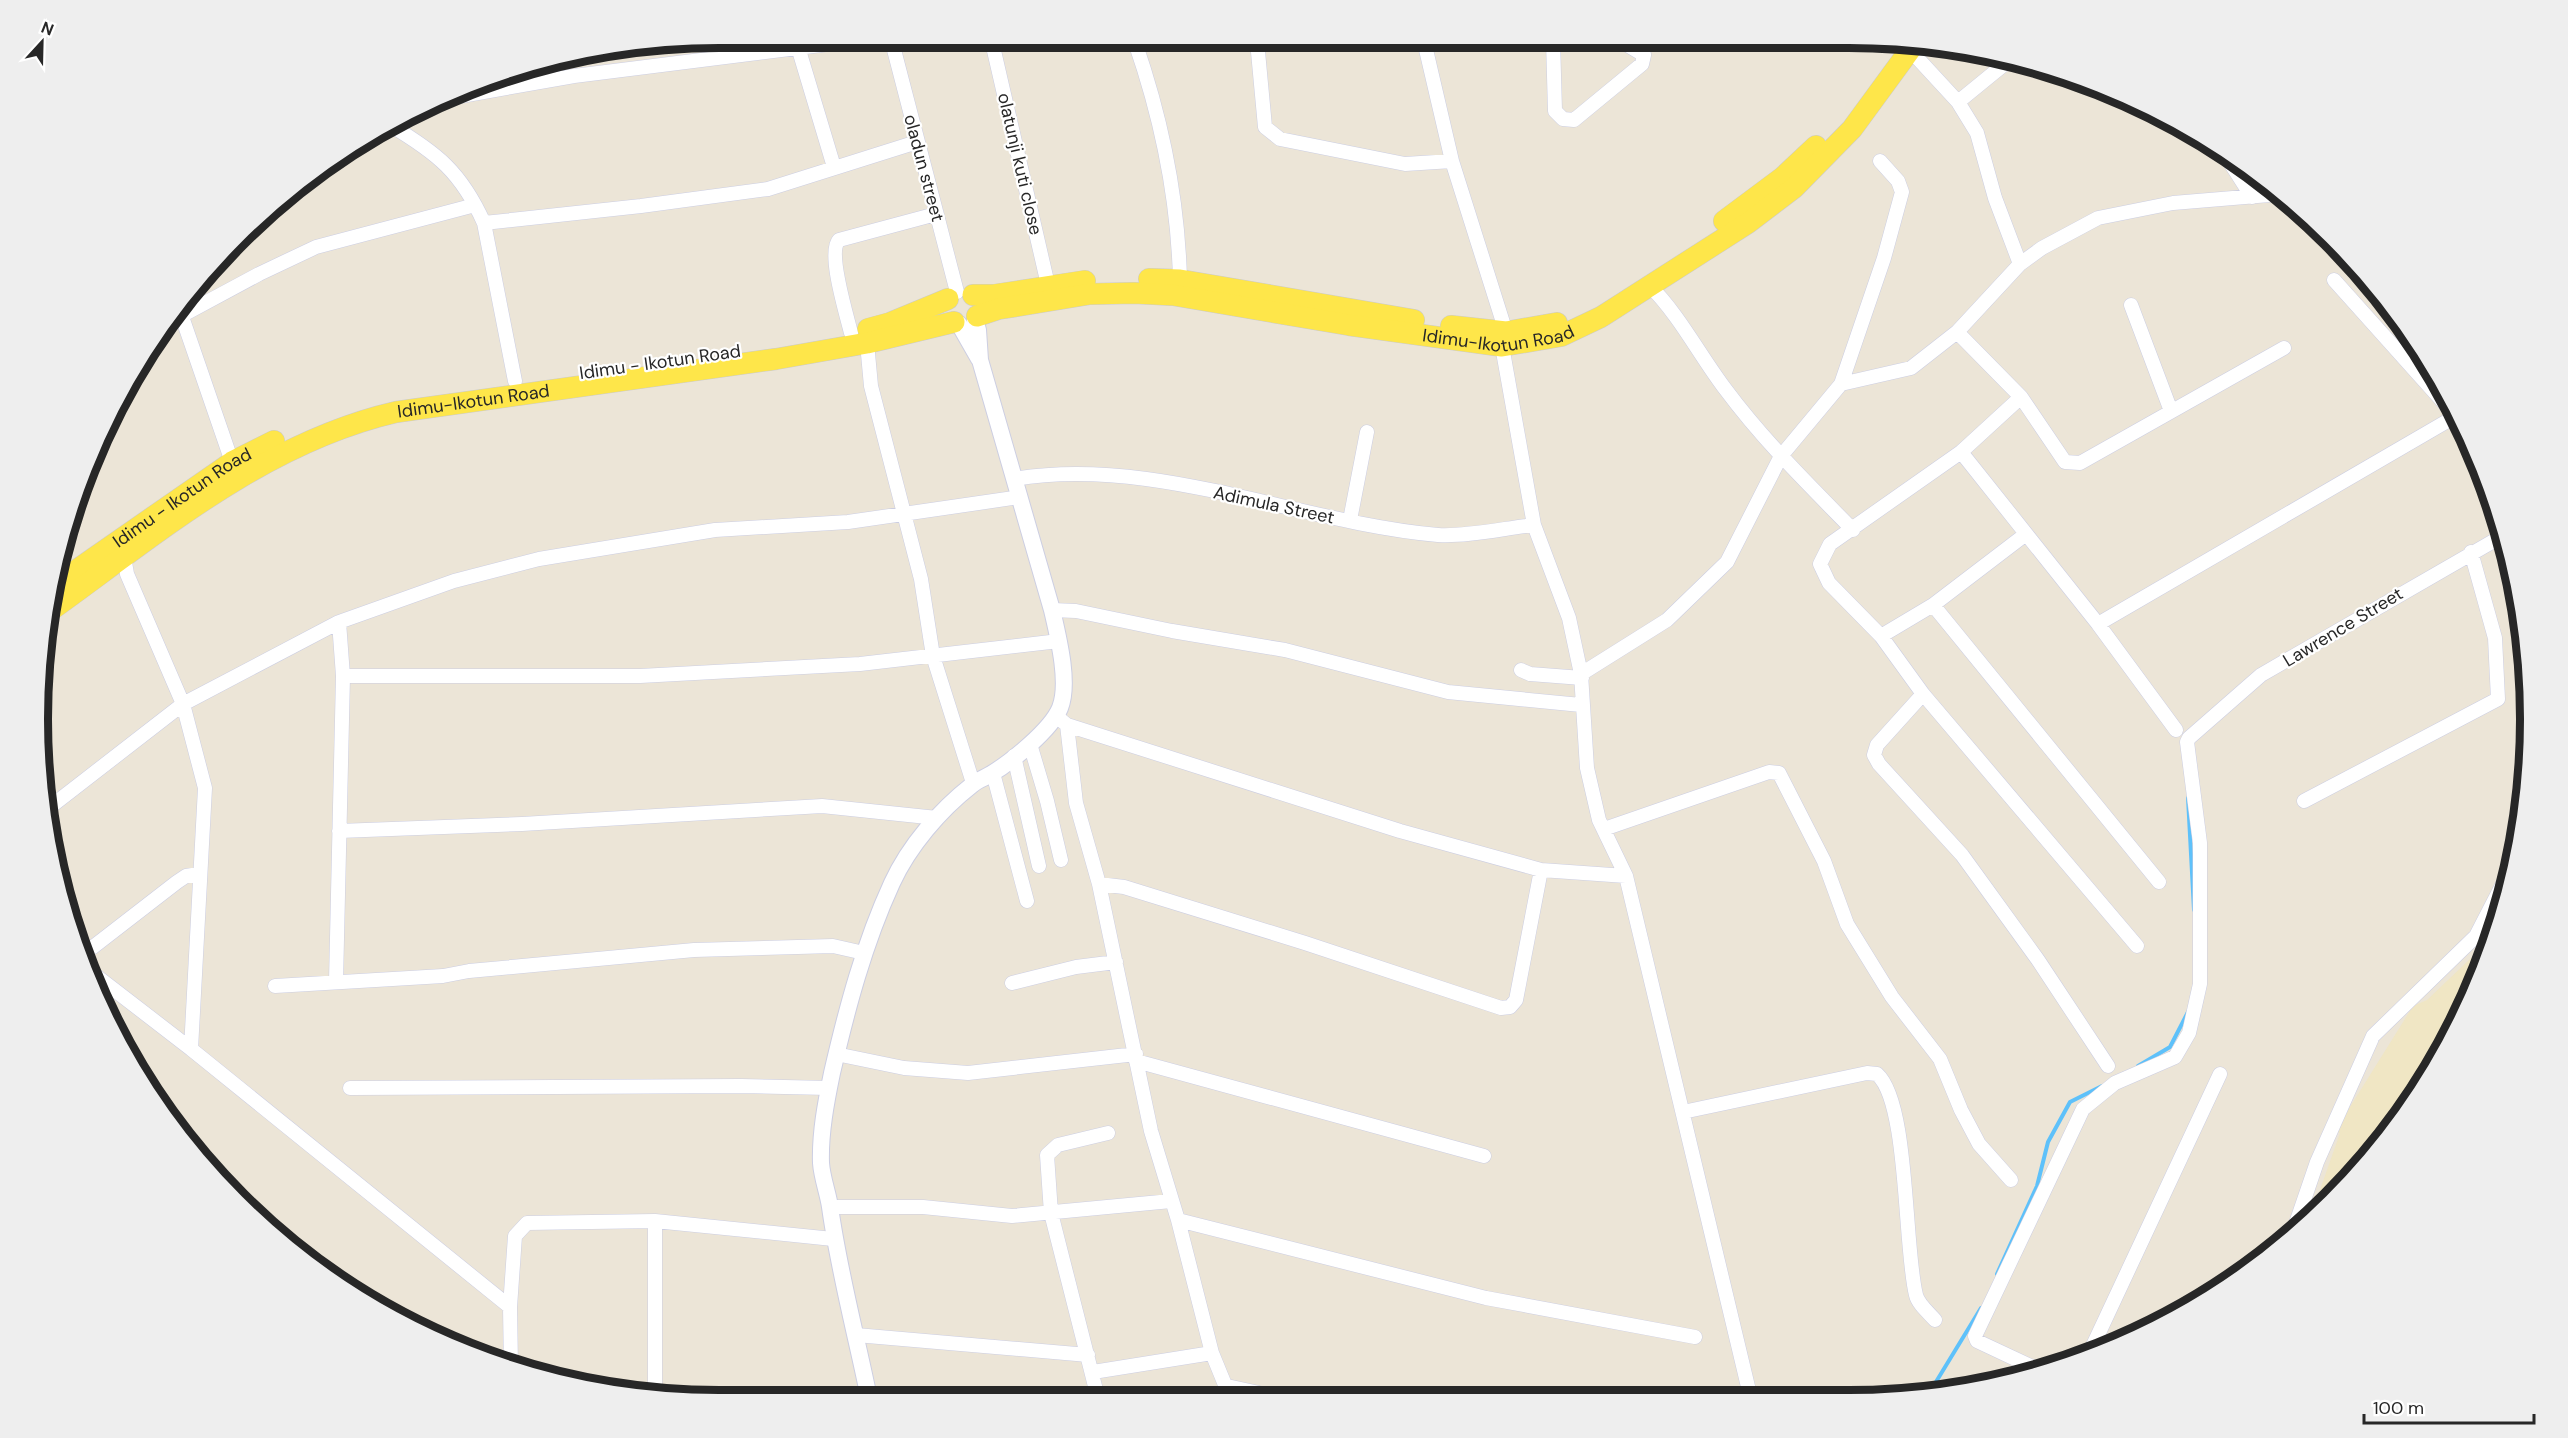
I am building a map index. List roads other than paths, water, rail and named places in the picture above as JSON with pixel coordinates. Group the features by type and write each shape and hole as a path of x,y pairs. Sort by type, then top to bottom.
{"main road":[{"name":"Idimu-Ikotun Road","path":"859,338 959,295 994,295 1048,285 1121,279 1180,280 1445,326 1504,339 1557,323 1594,306 1740,210 1783,177 1827,136 1899,50"},
{"name":"Idimu-Ikotun Road","path":"59,603 122,549 258,465 298,444 352,423 396,412 776,359 859,338 966,321 998,309 1089,294 1173,295 1349,325 1504,339 1561,336 1601,317 1650,286 1748,223 1794,188 1852,129 1900,50"},
{"path":"959,295 980,307 966,321 947,315 959,295"},
{"name":"Idimu - Ikotun Road","path":"63,581 122,549 232,462 302,428 360,406 398,398 515,381 811,342 859,338"}],"street":[{"path":"501,85 798,48 834,167"},
{"name":"oladun street","path":"894,48 959,295"},
{"name":"olatunji kuti close","path":"993,48 1048,285"},
{"path":"1137,48 1171,170 1179,227 1180,280"},
{"path":"1258,48 1265,127 1272,135 1280,139 1405,164 1452,160"},
{"path":"1426,48 1452,160 1504,339 1534,525 1569,618 1581,676 1581,705 1587,768 1604,830 1626,876 1749,1390"},
{"path":"1553,48 1555,111 1563,119 1574,120 1642,64 1644,55 1632,48"},
{"path":"1911,51 1958,102 1977,133 1995,198 2020,264"},
{"path":"1958,102 2002,66"},
{"path":"398,130 441,158 454,172 484,223 515,381"},
{"path":"484,223 641,207 768,189 917,142"},
{"path":"1521,670 1530,674 1581,676 1667,620 1727,562 1781,456 1841,384 1884,258 1902,192 1898,181 1880,161"},
{"path":"2235,171 2252,197"},
{"path":"1841,384 1911,368 1957,332 2020,264 2042,248 2098,218 2173,203 2267,195"},
{"path":"190,307 316,247 475,205"},
{"path":"936,214 839,240 834,250 839,281 859,338 921,579 933,656 973,783"},
{"path":"2334,280 2435,393"},
{"path":"1650,286 1689,335 1726,390 1781,456 1853,530"},
{"path":"2131,305 2171,411"},
{"path":"182,318 232,462"},
{"path":"966,321 980,360 1052,610 1059,641 1063,696 1062,720 1076,803 1099,884 1151,1131 1178,1220 1212,1353 1228,1390"},
{"path":"1957,332 2021,397 2065,462 2073,464 2080,464 2284,348"},
{"path":"2021,397 1961,452 1830,544 1820,564 1829,583 1881,636 1923,694 2137,946"},
{"path":"2098,624 2452,424"},
{"path":"1350,520 1367,432"},
{"path":"1961,452 2098,624 2176,730"},
{"name":"Adimula Street","path":"1014,479 1050,473 1094,474 1183,486 1350,520 1440,535 1534,525"},
{"path":"54,804 183,704 339,622 454,581 539,559 715,530 818,525 1020,497"},
{"path":"1881,636 1933,604 2026,534"},
{"name":"Lawrence Street","path":"2029,1365 1977,1341 1975,1336 2083,1109 2115,1083 2175,1057 2188,1033 2200,984 2200,843 2187,742 2261,675 2495,539"},
{"path":"122,549 127,574 183,704 205,788 191,1049"},
{"path":"2304,801 2498,699 2495,638 2471,552"},
{"path":"1933,604 2159,882"},
{"path":"1052,610 1076,611 1285,650 1448,692 1581,705"},
{"path":"336,982 343,676 339,622"},
{"path":"343,676 640,676 860,664 1059,641"},
{"path":"1923,694 1877,745 1874,755 1879,764 1962,855 2038,960 2108,1066"},
{"path":"867,1390 833,1239 830,1207 821,1165 822,1132 829,1088 864,953 893,882 936,818 973,783 993,773 1062,720"},
{"path":"1062,720 1400,831 1540,870 1626,876"},
{"path":"1030,744 1061,860"},
{"path":"1014,756 1039,866"},
{"path":"1604,830 1769,772 1779,773 1824,861 1847,924 1892,997 1940,1059 1961,1110 1980,1144 2011,1180"},
{"path":"993,773 1027,901"},
{"path":"339,831 522,824 822,806 936,818"},
{"path":"1099,884 1124,887 1305,943 1501,1008 1510,1006 1516,1000 1540,870"},
{"path":"89,949 177,882 186,876 199,874"},
{"path":"2298,1216 2317,1162 2373,1036 2476,936 2495,899"},
{"path":"275,986 443,976 500,968 694,950 833,946 864,953"},
{"path":"1012,983 1076,967 1116,962"},
{"path":"100,979 191,1049 510,1307"},
{"path":"836,1054 904,1068 968,1073 1136,1057 1484,1156"},
{"path":"1683,1112 1867,1073 1877,1074 1887,1087 1899,1136 1916,1297 1935,1320"},
{"path":"2094,1343 2220,1074"},
{"path":"350,1088 729,1086 829,1088"},
{"path":"1096,1390 1051,1213 1047,1155 1058,1145 1108,1133"},
{"path":"830,1207 923,1208 1012,1216 1171,1201"},
{"path":"1178,1220 1486,1298 1695,1337"},
{"path":"655,1221 655,1387"},
{"path":"511,1356 510,1307 515,1236 527,1223 655,1221 833,1239"},
{"path":"856,1335 1088,1355"},
{"path":"1093,1372 1212,1353"}],"waterway":[{"path":"2188,798 2194,910"},
{"path":"2138,1066 2170,1047 2188,1012"},
{"path":"1997,1274 2037,1186 2048,1142 2070,1102 2102,1086"},
{"path":"1935,1384 1981,1308"}]}
